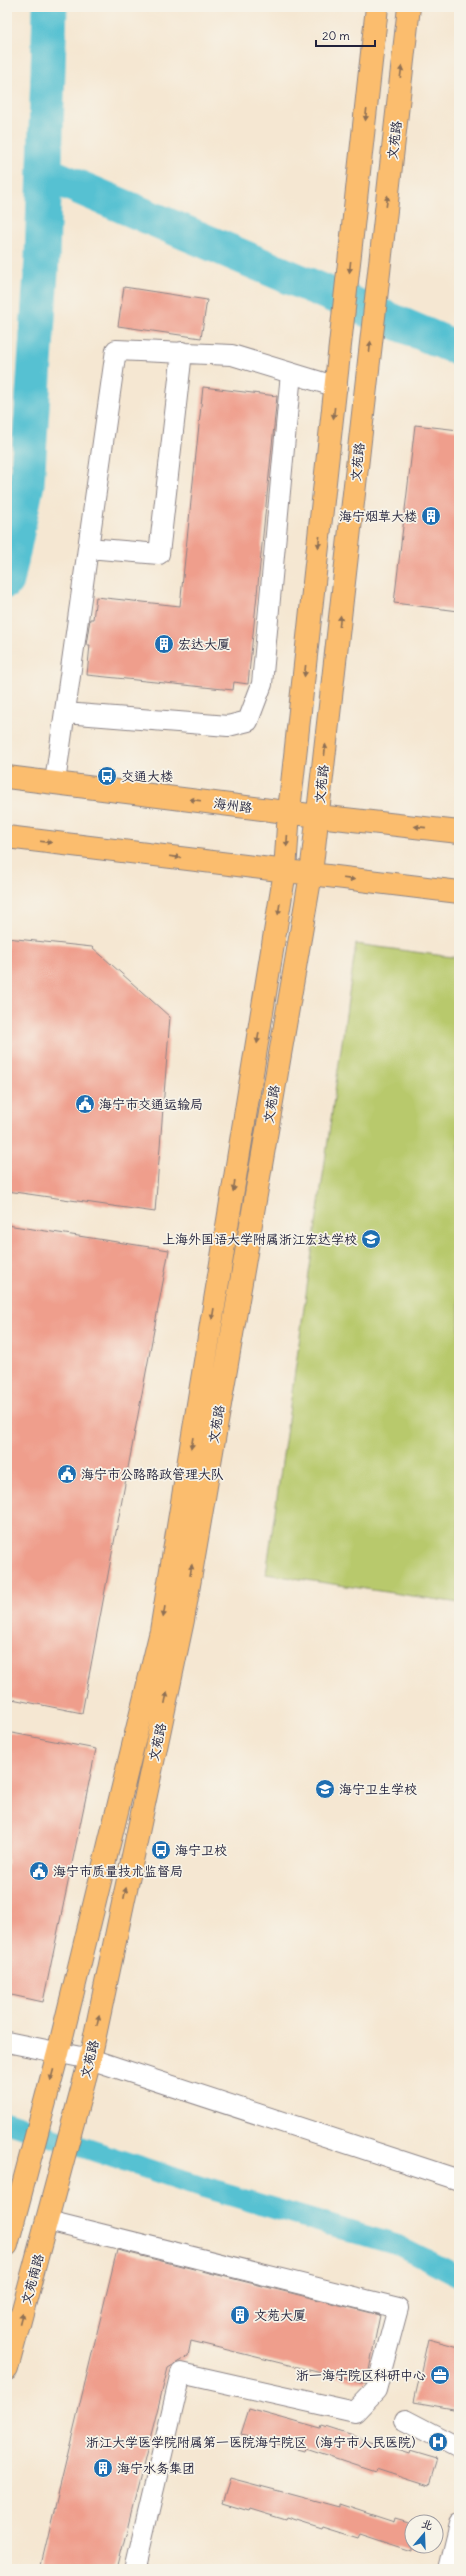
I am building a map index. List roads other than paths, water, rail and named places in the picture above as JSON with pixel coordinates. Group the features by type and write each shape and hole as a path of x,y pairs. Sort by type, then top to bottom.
{"main road":[{"name":"文苑路","path":"7,2245 47,2097 161,1631 285,871 289,812 377,7"},
{"name":"文苑路","path":"56,2189 78,2100 90,2059 183,1620 311,874 409,7"},
{"name":"海州路","path":"10,777 318,816 459,832"},
{"path":"7,837 459,892"},
{"name":"文苑南路","path":"7,2369 56,2189"}],"street":[{"path":"55,782 116,350 232,355 291,373 337,380"},
{"path":"88,548 159,554 182,352"},
{"path":"65,713 228,726 248,721 262,684 291,373"},
{"path":"7,2042 90,2059 459,2180"},
{"path":"48,2221 398,2308 376,2390 355,2412 182,2373 135,2569"},
{"path":"405,2420 459,2448"},
{"path":"448,2569 459,2524"}],"waterway":[{"path":"7,581 27,484 42,258 50,7"},
{"path":"45,173 459,349"},
{"path":"7,2122 202,2187 400,2246 459,2276"}],"place":[{"name":"海宁烟草大楼","path":"431,516"},
{"name":"宏达大厦","path":"164,644"},
{"name":"交通大楼","path":"107,776"},
{"name":"海宁市交通运输局","path":"85,1104"},
{"name":"上海外国语大学附属浙江宏达学校","path":"371,1239"},
{"name":"海宁市公路路政管理大队","path":"67,1474"},
{"name":"海宁卫生学校","path":"325,1789"},
{"name":"海宁卫校","path":"161,1850"},
{"name":"海宁市质量技术监督局","path":"39,1871"},
{"name":"文苑大厦","path":"240,2315"},
{"name":"浙一海宁院区科研中心","path":"440,2375"},
{"name":"浙江大学医学院附属第一医院海宁院区（海宁市人民医院）","path":"438,2442"},
{"name":"海宁水务集团","path":"103,2468"}]}
